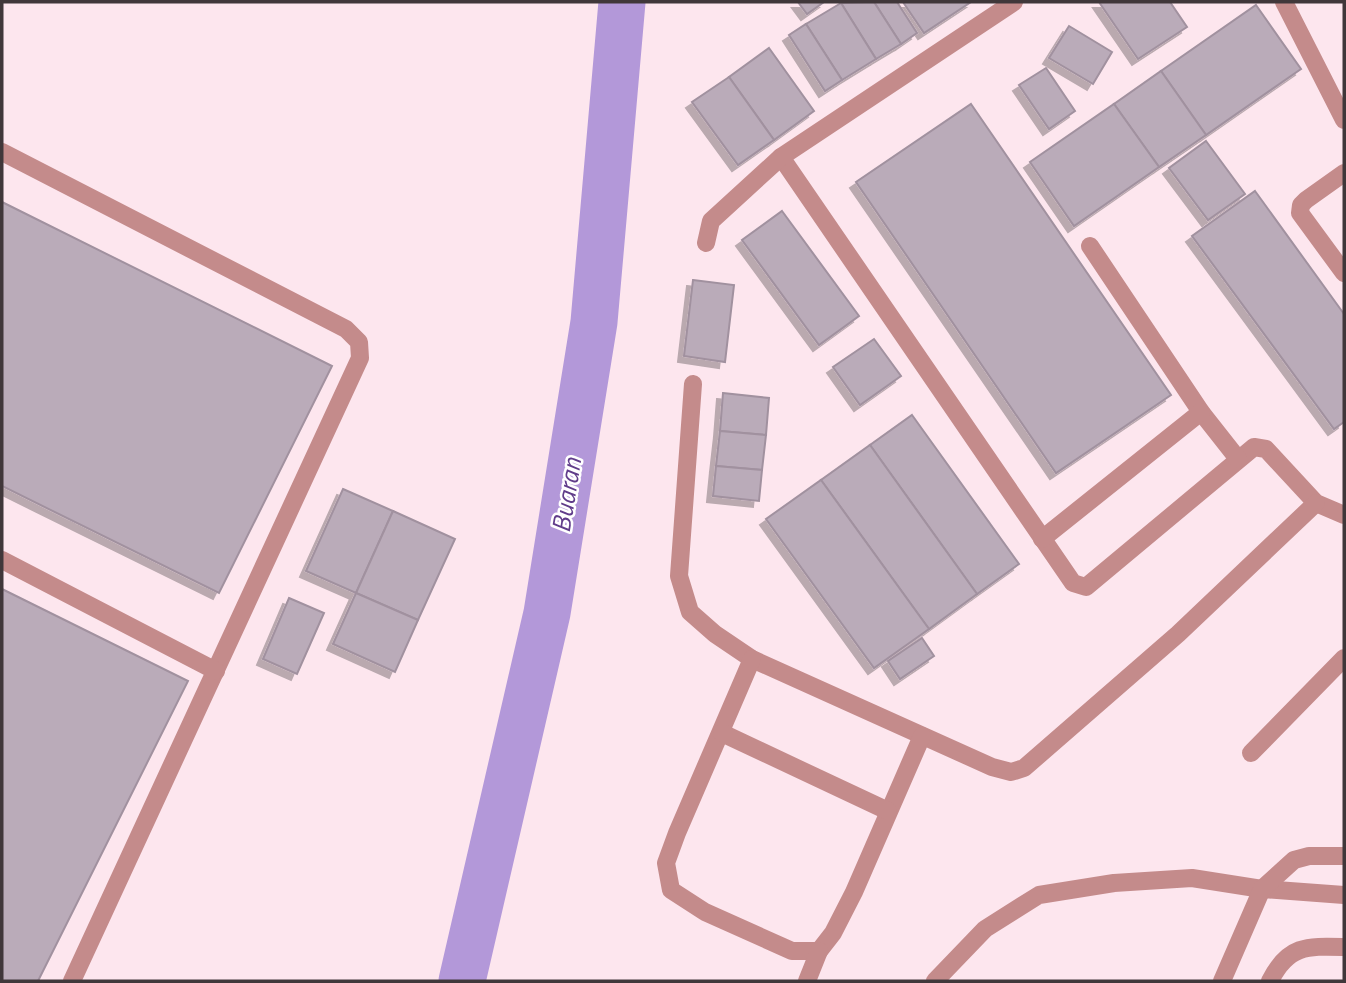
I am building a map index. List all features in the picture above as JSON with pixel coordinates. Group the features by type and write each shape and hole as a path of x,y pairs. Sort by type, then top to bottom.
{"lane":[{"path":"706,243 711,220 781,157 1014,2"},
{"path":"1284,2 1344,120"},
{"path":"2,152 346,329 359,342 360,358 72,981"},
{"path":"781,157 1073,583 1086,587 1254,447 1266,449 1316,503 1344,515"},
{"path":"1344,173 1306,200 1301,205 1300,213 1344,273"},
{"path":"1090,246 1201,412 1238,459"},
{"path":"693,384 679,576 690,612 715,634 752,659 992,767 1012,772 1024,768 1178,634 1316,503"},
{"path":"1042,538 1201,412"},
{"path":"2,560 216,671"},
{"path":"1251,753 1344,658"},
{"path":"752,659 666,863 671,890 705,912 792,951 819,951"},
{"path":"722,733 888,811"},
{"path":"807,981 819,951 838,923 922,736"},
{"path":"1222,981 1262,889 1294,860 1309,856 1344,856"},
{"path":"935,981 985,929 1039,895 1114,883 1192,878 1262,889 1344,895"},
{"path":"1270,981 1278,965 1296,949 1344,947"}],"building":[{"path":"798,2 824,2 807,14"},
{"path":"874,2 897,2 917,33 901,44"},
{"path":"874,2 901,44 876,59 841,3"},
{"path":"903,2 971,2 924,33"},
{"path":"1099,2 1170,2 1187,27 1138,59"},
{"path":"841,3 876,59 842,80 806,24"},
{"path":"1256,5 1301,69 1206,135 1161,71"},
{"path":"806,24 842,80 825,91 789,35"},
{"path":"1069,26 1112,52 1093,84 1049,58"},
{"path":"769,48 814,111 774,140 729,77"},
{"path":"1046,68 1075,111 1049,129 1019,85"},
{"path":"1161,71 1206,135 1159,167 1114,104"},
{"path":"729,77 774,140 738,165 692,102"},
{"path":"971,104 1171,395 1056,473 856,182"},
{"path":"1114,104 1159,167 1074,226 1030,162"},
{"path":"1206,141 1245,194 1208,220 1169,168"},
{"path":"1255,191 1344,314 1344,422 1334,429 1192,236"},
{"path":"2,202 332,366 219,593 2,486"},
{"path":"782,211 859,316 819,345 742,240"},
{"path":"693,280 734,285 725,362 684,356"},
{"path":"874,339 901,376 860,405 833,367"},
{"path":"723,393 769,398 766,435 720,431"},
{"path":"912,415 1019,564 977,594 870,445"},
{"path":"720,431 766,435 762,470 716,466"},
{"path":"870,445 977,594 929,629 821,480"},
{"path":"716,466 762,470 759,501 713,496"},
{"path":"821,480 929,629 874,668 766,519"},
{"path":"343,489 393,511 356,593 306,571"},
{"path":"393,511 455,539 418,620 356,593"},
{"path":"2,589 188,681 38,981 2,981"},
{"path":"356,593 418,620 395,672 333,644"},
{"path":"289,598 324,613 297,674 263,659"},
{"path":"922,638 934,656 900,679 888,661"}],"waterway":[{"name":"Buaran","path":"462,981 547,613 594,322 622,2"}]}
